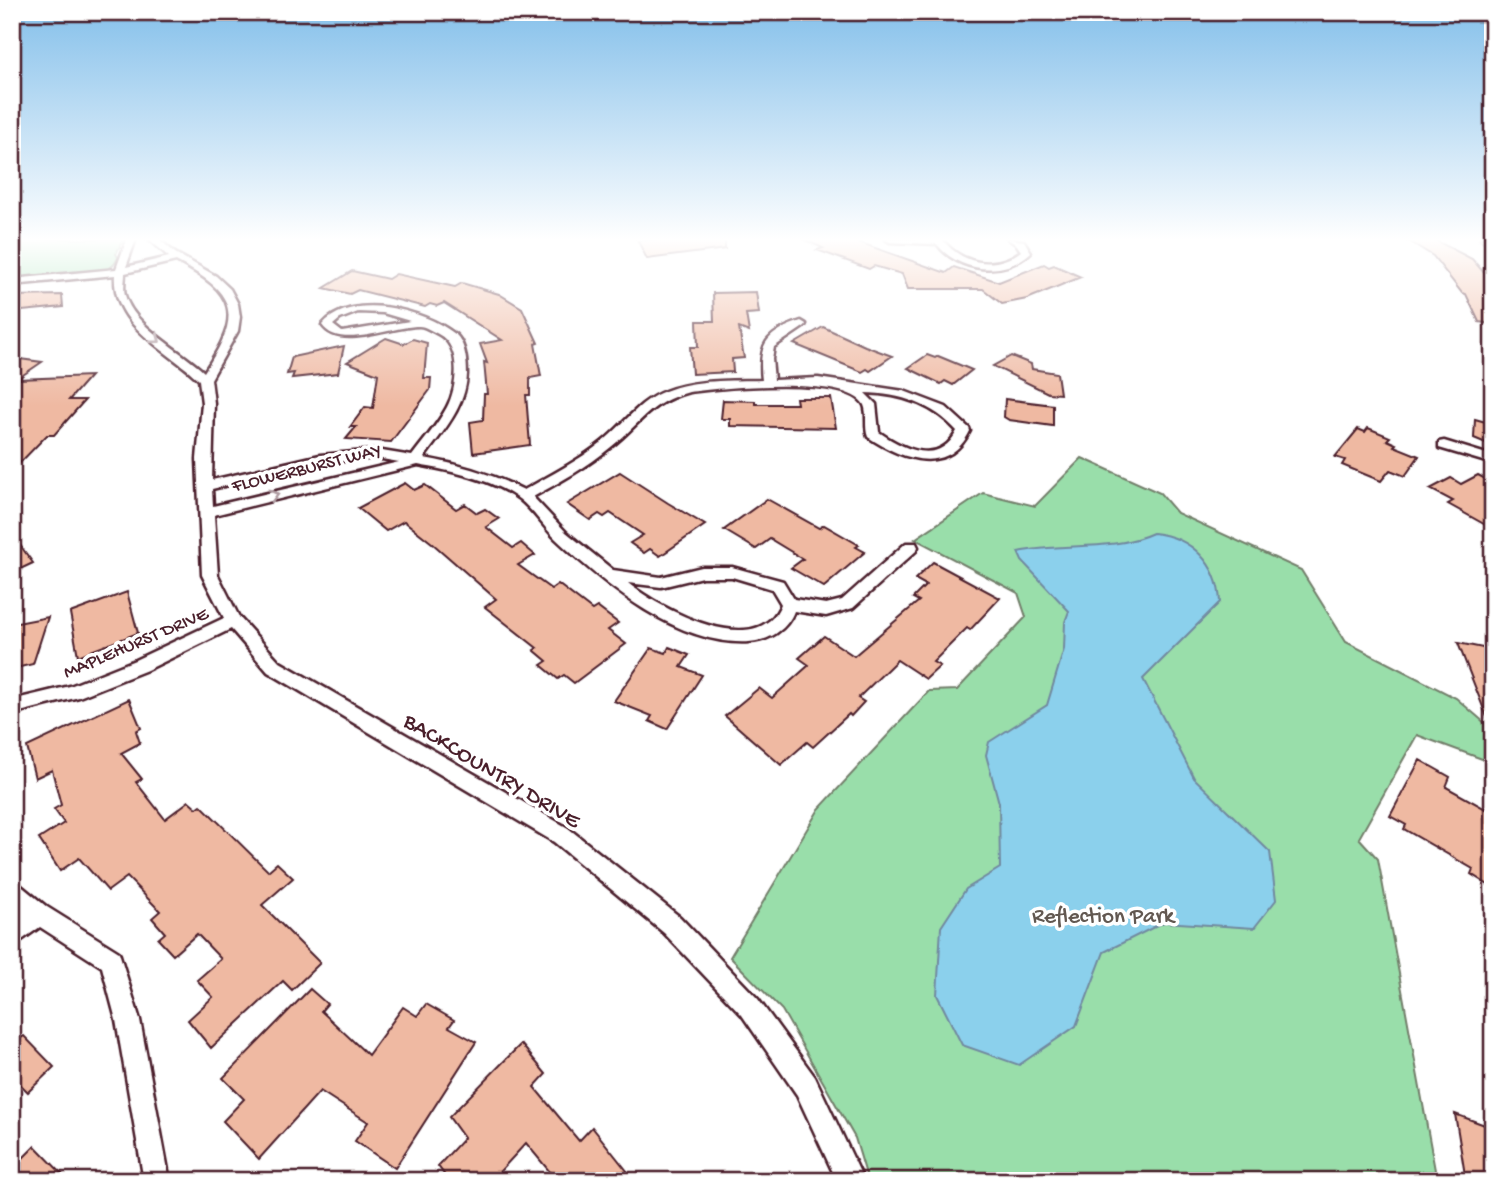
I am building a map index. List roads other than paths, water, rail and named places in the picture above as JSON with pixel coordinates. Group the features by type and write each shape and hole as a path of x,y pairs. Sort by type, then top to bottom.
{"street":[{"path":"120,295 125,309 137,324 187,361 205,379 226,349 236,320 230,295"},
{"path":"415,462 454,406 461,376 460,355 452,337 423,322 396,312 369,308 347,310 333,317 327,325 331,331 341,335 423,322"},
{"path":"768,383 764,350 769,343 801,324"},
{"name":"BACKCOUNTRY DRIVE","path":"205,379 208,403 204,459 210,575 233,621 274,667 561,835 672,925 750,1007 806,1086 851,1181"},
{"path":"524,496 580,465 610,442 648,404 670,393 716,385 818,382 854,389 888,391 930,402 954,418 964,431 960,444 945,454 925,456 907,454 887,445 873,434 870,404 854,389"},
{"path":"1444,444 1493,460"},
{"name":"FLOWERBURST WAY","path":"206,486 320,459 376,454 452,467 501,484 524,496 561,535 635,597 677,620 729,637 763,635 784,617 789,604"},
{"name":"FLOWERBURST WAY","path":"208,512 415,462"},
{"path":"610,575 661,582 702,572 732,572 778,585 789,604 826,610 847,604 911,547"},
{"name":"MAPLEHURST DRIVE","path":"12,707 73,692 141,665 233,621"},
{"path":"12,891 38,914 111,960 128,1020 157,1181"},
{"path":"12,936 38,914"}],"water":[{"path":"1153,533 1180,540 1200,555 1214,576 1220,602 1143,679 1194,778 1270,852 1276,900 1254,928 1164,922 1104,952 1076,1026 1019,1065 962,1045 937,995 941,927 966,889 1000,868 999,803 986,755 989,742 1047,705 1064,649 1065,622 1069,611 1022,561 1018,552 1121,543"}],"park label":[{"name":"Reflection Park","path":"1103,914"}]}
